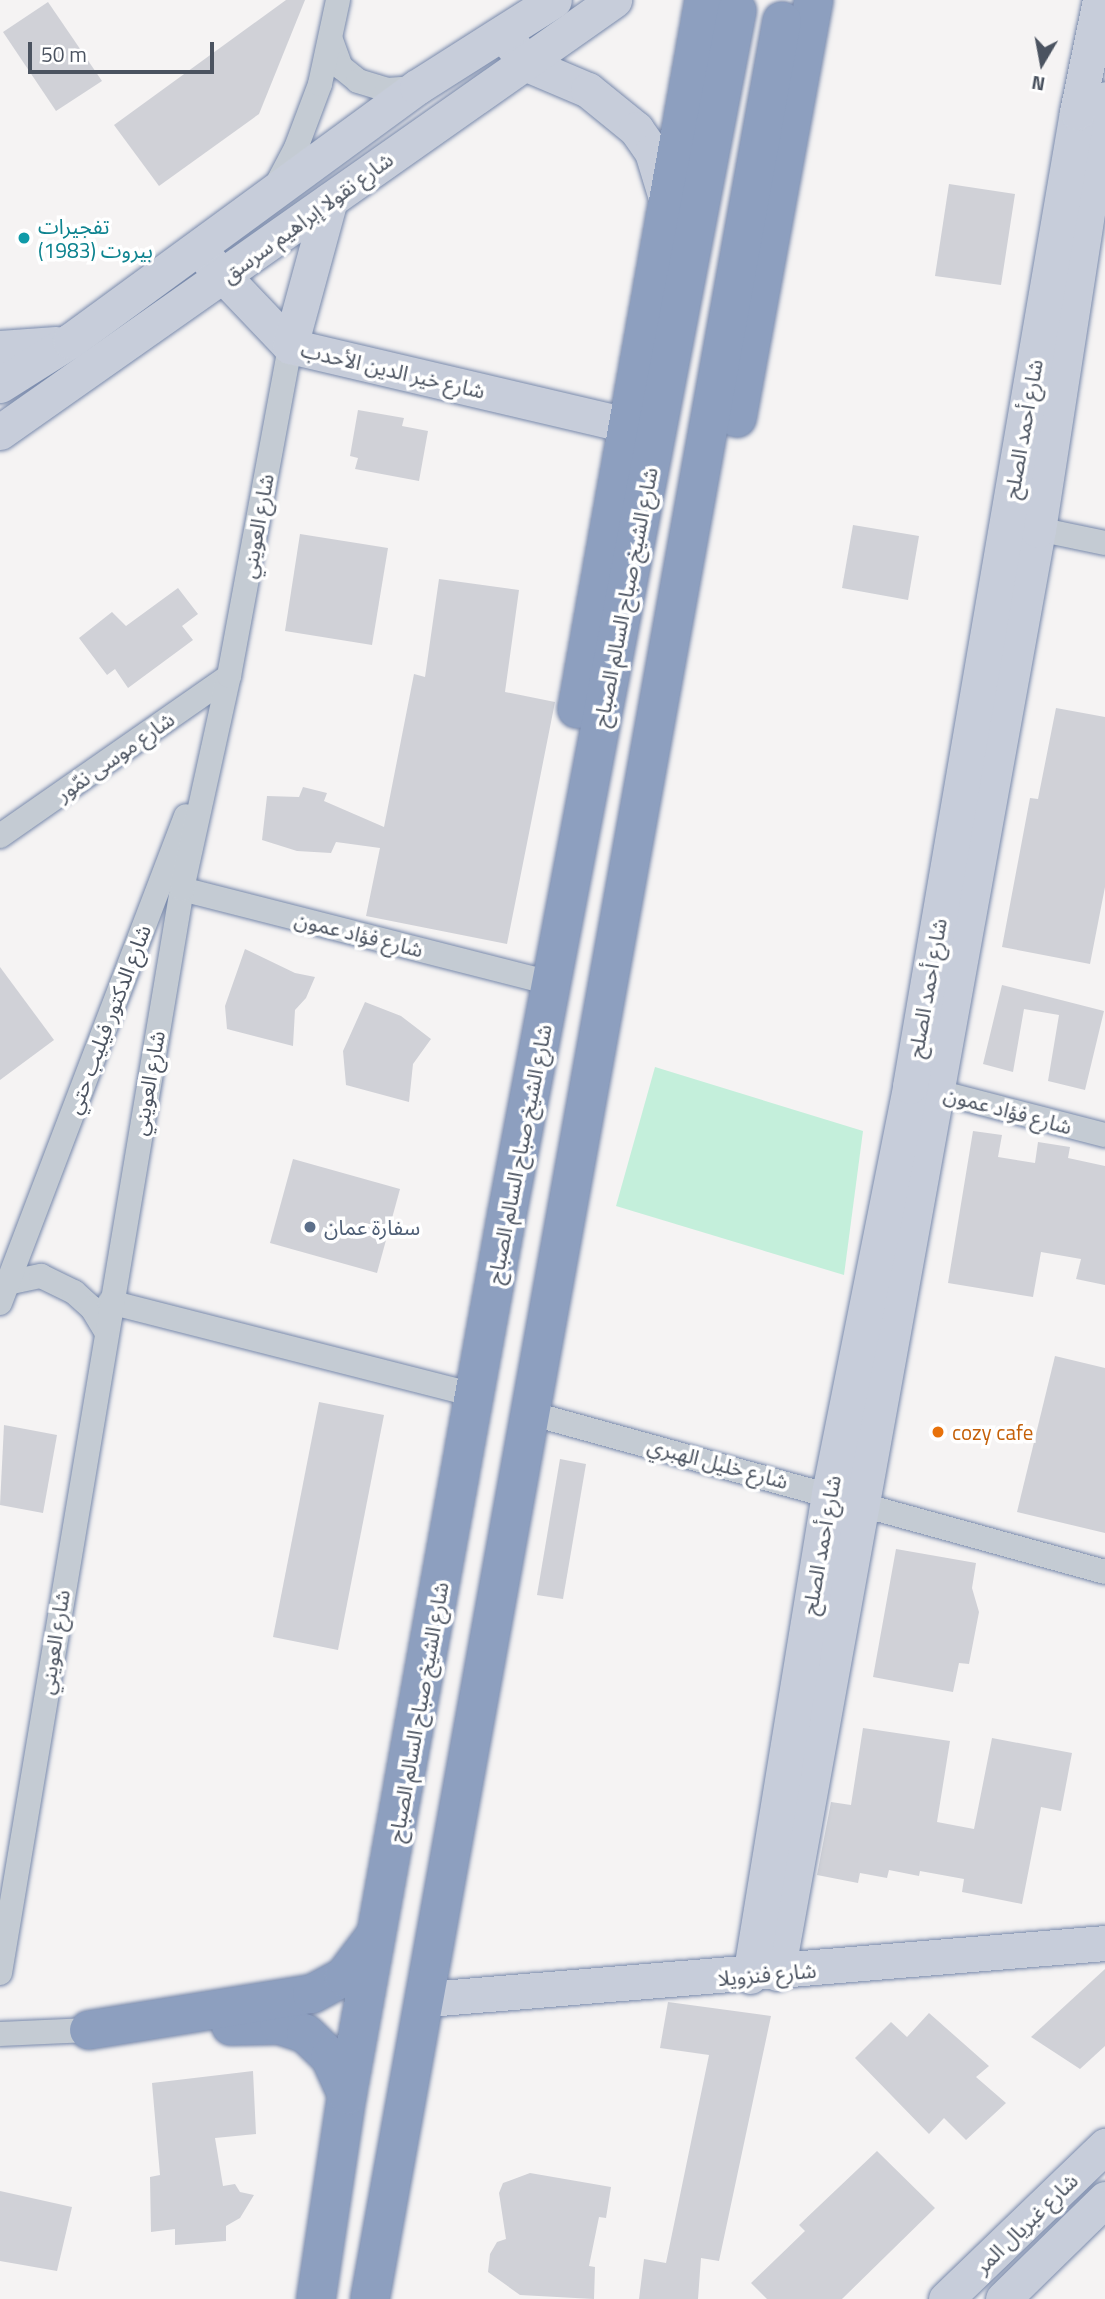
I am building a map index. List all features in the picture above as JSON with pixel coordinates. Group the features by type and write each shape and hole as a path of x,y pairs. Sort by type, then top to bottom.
{"highway":[{"path":"564,1227 615,1045 645,915 814,0"},
{"path":"507,1214 535,979 627,425 667,201 720,6"},
{"name":"شارع الشيخ صباح السالم الصباح","path":"316,2299 345,2113 475,1395 720,6"},
{"path":"370,2299 428,1998 782,21"},
{"path":"89,2030 312,1994 335,1985 352,1970 378,1931"},
{"path":"89,2030 279,2025 294,2028 324,2048 345,2113 292,2299"},
{"path":"389,2299 400,2135"}],"street":[{"path":"271,193 296,148 331,40 338,0"},
{"name":"شارع نقولا إبراهيم سرسق","path":"1,373 40,348 70,341 417,87 554,0"},
{"name":"شارع نقولا إبراهيم سرسق","path":"0,432 225,278 525,60 614,0"},
{"name":"شارع أحمد الصلح","path":"1089,171 1100,0"},
{"path":"503,33 525,60 588,90 636,129 652,152 667,201"},
{"path":"331,40 341,67 358,81 387,90 417,87"},
{"name":"شارع أحمد الصلح","path":"763,1975 863,1502 924,1088 1023,526 1089,171 1105,99"},
{"name":"شارع العويني","path":"0,1973 105,1330 182,890 229,676 290,346 330,200"},
{"name":"شارع خير الدين الأحدب","path":"198,248 290,346 627,425"},
{"path":"1,373 52,394"},
{"path":"1023,526 1105,543"},
{"name":"شارع موسى نمّور","path":"0,836 229,676"},
{"name":"شارع الدكتور فيليب حتي","path":"4,1293 217,735"},
{"name":"شارع فؤاد عمون","path":"182,890 535,979"},
{"name":"شارع أحمد الصلح","path":"763,1975 829,1493 924,1088"},
{"name":"شارع فؤاد عمون","path":"924,1088 1105,1135"},
{"path":"4,1293 41,1276 74,1292 93,1308 105,1330"},
{"path":"110,1302 475,1395"},
{"name":"شارع خليل الهبري","path":"533,1414 863,1502 1105,1572"},
{"name":"شارع فنزويلا","path":"428,1998 763,1975 1105,1944"},
{"path":"0,2034 89,2030"},
{"name":"شارع غبريال المر","path":"946,2299 1105,2147"},
{"name":"شارع غبريال المر","path":"1003,2299 1105,2199"}],"green space":[{"path":"655,1067 863,1131 844,1275 616,1206"}],"building":[{"path":"286,0 305,0 259,114 159,186 114,125"},
{"path":"48,2 102,81 56,111 3,32"},
{"path":"949,184 1015,194 1001,285 935,276"},
{"path":"358,410 404,418 402,426 428,431 419,481 355,469 358,458 350,456"},
{"path":"853,525 919,536 908,600 842,588"},
{"path":"300,534 388,548 372,645 285,631"},
{"path":"439,579 519,590 505,692 555,702 507,944 366,916 380,848 336,842 331,853 297,851 262,840 267,796 299,797 303,787 327,793 324,801 384,827 414,674 425,677"},
{"path":"178,588 198,614 182,626 193,640 128,688 115,669 107,675 79,638 112,612 126,626"},
{"path":"1056,708 1105,717 1105,887 1090,964 1002,947 1030,798 1038,799"},
{"path":"245,949 295,973 315,977 306,998 295,1010 293,1046 227,1029 225,1006"},
{"path":"0,967 54,1040 0,1080"},
{"path":"1002,985 1104,1011 1085,1090 1048,1081 1059,1015 1024,1009 1013,1072 983,1064"},
{"path":"365,1002 401,1016 431,1039 413,1064 409,1102 346,1085 343,1051"},
{"path":"973,1131 1002,1135 998,1157 1035,1163 1038,1142 1070,1147 1068,1158 1105,1166 1105,1285 1076,1279 1081,1259 1041,1252 1033,1297 948,1283"},
{"path":"293,1159 400,1189 377,1273 270,1243"},
{"path":"1055,1356 1105,1368 1105,1533 1017,1512"},
{"path":"319,1402 384,1415 338,1650 273,1637"},
{"path":"4,1425 57,1435 43,1513 0,1505"},
{"path":"560,1459 586,1464 563,1599 537,1595"},
{"path":"896,1549 976,1563 972,1588 979,1612 969,1664 959,1663 953,1692 873,1677"},
{"path":"863,1728 950,1741 937,1822 974,1829 992,1738 1072,1753 1061,1811 1041,1807 1022,1904 962,1892 964,1879 920,1871 919,1876 889,1870 887,1878 860,1873 858,1883 817,1875 831,1802 851,1805"},
{"path":"1105,1969 1105,2046 1080,2069 1031,2037"},
{"path":"668,2002 771,2016 719,2261 701,2258 698,2299 639,2299 644,2259 666,2263 709,2055 660,2048"},
{"path":"929,2013 989,2066 976,2077 1006,2103 966,2140 944,2118 929,2134 855,2058 891,2022 907,2037"},
{"path":"253,2071 256,2134 215,2138 223,2186 235,2184 240,2192 254,2195 240,2218 226,2226 226,2241 175,2245 175,2229 151,2232 150,2177 160,2175 152,2083"},
{"path":"877,2151 935,2208 842,2299 767,2299 751,2283 805,2231 799,2225"},
{"path":"530,2173 611,2187 606,2218 599,2217 589,2266 595,2267 594,2299 520,2295 488,2272 490,2254 497,2242 506,2239 499,2193 503,2183"},
{"path":"0,2191 72,2207 57,2271 0,2261"}],"place":[{"name":"تفجيرات بيروت (1983)","path":"24,238"},
{"name":"سفارة عمان","path":"310,1227"},
{"name":"cozy cafe","path":"938,1432"}]}
